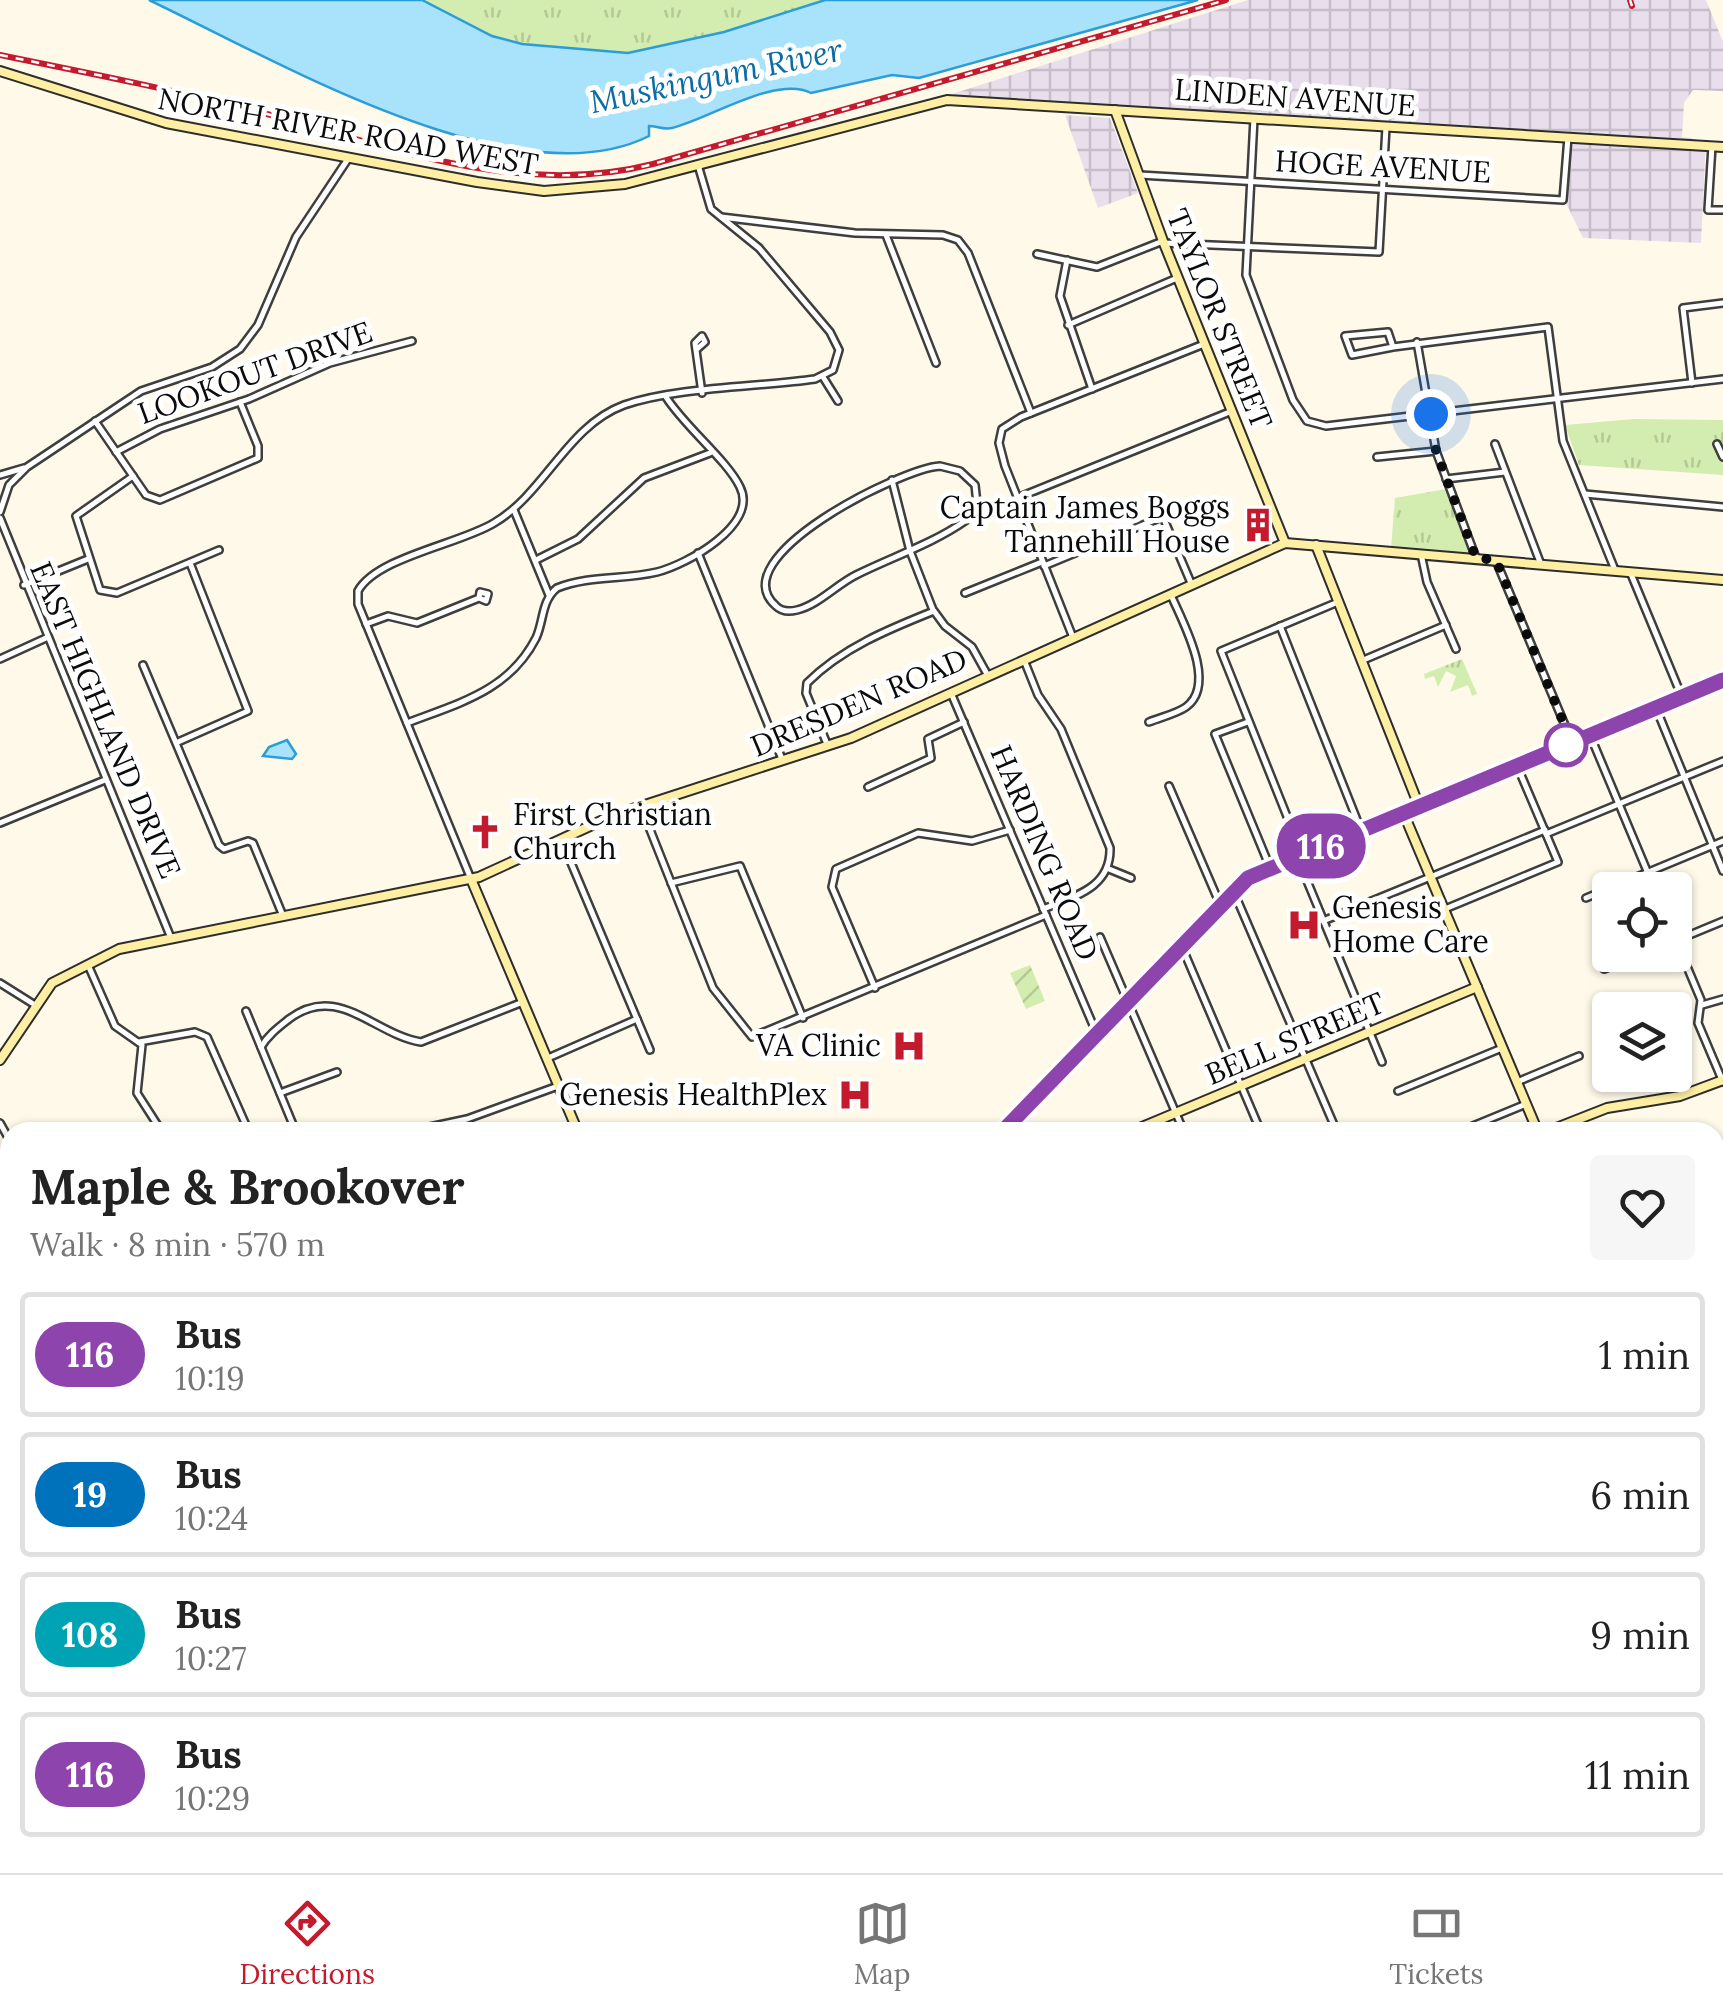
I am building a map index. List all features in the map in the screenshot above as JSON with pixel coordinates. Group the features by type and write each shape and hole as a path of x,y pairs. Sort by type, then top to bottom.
{"main road":[{"path":"1012,1122 1233,890 1270,867 1722,682"}],"street":[{"name":"NORTH RIVER ROAD WEST","path":"0,71 153,120 477,182 558,191 615,186 867,119"},
{"name":"LINDEN AVENUE","path":"867,119 947,100 1723,147"},
{"name":"TAYLOR STREET","path":"1115,110 1177,278 1285,543"},
{"path":"1254,118 1246,244 1249,289 1294,402 1307,420 1326,426 1723,379"},
{"path":"1037,254 1097,268 1163,242 1379,252 1386,126"},
{"name":"HOGE AVENUE","path":"1137,175 1564,200 1568,138"},
{"path":"1712,146 1708,210 1723,210"},
{"name":"EAST HIGHLAND DRIVE","path":"171,938 24,586 0,515 9,485 26,467 141,391 212,367 240,349 258,325 306,221 349,156"},
{"path":"574,1122 357,598 366,580 488,526 513,509 600,418 626,405 823,377 838,361 830,332 759,248 719,217 704,194 698,165"},
{"path":"719,217 886,234 943,235 962,245 1031,413"},
{"path":"886,234 936,363"},
{"path":"1067,260 1059,288 1092,389"},
{"path":"1068,325 1177,278"},
{"path":"1692,383 1683,308 1723,303"},
{"path":"1393,347 1388,332 1345,336 1352,355 1393,347 1417,342 1548,327 1563,441 1615,570"},
{"name":"LOOKOUT DRIVE","path":"116,452 160,429 240,402 353,355 412,341"},
{"path":"1417,342 1436,451 1476,558"},
{"path":"1072,635 1017,498 1000,436 1007,425 1031,413 1204,344"},
{"path":"696,350 702,393"},
{"path":"823,377 838,401"},
{"path":"550,595 572,583 656,572 698,553 731,526 744,501 738,482 666,397"},
{"path":"95,421 146,495 160,500 252,463 259,451 240,402"},
{"path":"1017,498 1232,411"},
{"path":"1495,444 1540,562"},
{"path":"1717,444 1723,457"},
{"path":"1377,458 1436,451"},
{"path":"536,560 578,539 644,478 710,453"},
{"path":"940,466 966,475 977,491 969,518 848,579 798,610 782,610 768,596 766,576 777,556 836,511 892,480 940,466"},
{"path":"0,474 26,467"},
{"path":"1446,480 1506,472"},
{"path":"133,476 76,516 98,587 107,594 219,550"},
{"path":"892,480 910,551 934,611 944,626 972,646 987,674"},
{"path":"1585,494 1723,508"},
{"path":"965,592 1191,505"},
{"path":"408,724 476,697 504,680 533,643 550,595 513,509"},
{"path":"1163,517 1191,583"},
{"name":"DRESDEN ROAD","path":"0,1060 56,979 87,962 130,945 471,880 640,807 828,746 1285,543 1723,580"},
{"path":"1316,545 1419,806"},
{"path":"698,553 783,762"},
{"path":"1421,554 1426,582 1456,649"},
{"path":"24,586 88,559"},
{"path":"1496,560 1572,743"},
{"path":"177,742 248,711 190,563"},
{"path":"1630,571 1682,698"},
{"path":"1149,722 1189,705 1196,690 1196,660 1170,592"},
{"path":"366,624 388,616 417,623 479,598"},
{"path":"1338,602 1221,651 1323,921 1382,1062"},
{"path":"828,746 806,693 807,683 852,648 934,611"},
{"path":"1362,661 1447,624"},
{"path":"1280,626 1361,830"},
{"path":"2,656 46,638"},
{"path":"640,807 713,988 752,1037 804,1018 1044,912 1090,889 1108,869 1110,848 1105,831 1062,728 1038,695 1023,658"},
{"path":"143,665 219,846 224,849 248,841 254,843 284,918"},
{"name":"HARDING ROAD","path":"950,690 1097,1034"},
{"path":"1656,708 1723,871"},
{"path":"868,787 931,758 928,739 964,722"},
{"path":"1248,722 1215,734 1270,867"},
{"path":"1590,735 1647,872 1723,841"},
{"path":"1323,921 1723,761"},
{"path":"1444,909 1558,862 1517,765"},
{"path":"0,823 105,780"},
{"path":"1169,786 1220,904"},
{"path":"1403,812 1534,1122"},
{"path":"876,988 832,887 832,874 843,863 918,833 972,841 1010,830"},
{"path":"561,839 650,1050"},
{"path":"671,883 740,866 804,1018"},
{"path":"1108,869 1131,878"},
{"path":"1233,890 1334,1122"},
{"path":"1586,898 1592,895"},
{"path":"1692,933 1723,921"},
{"path":"1100,936 1180,1122"},
{"path":"1181,946 1257,1122"},
{"path":"87,962 114,1026 139,1042 144,1054 136,1082 138,1099 155,1122"},
{"path":"1571,1122 1606,1108 1680,1096 1723,1081 1698,1023 1702,1005 1688,972"},
{"path":"0,983 35,1005"},
{"name":"BELL STREET","path":"1154,1122 1477,987"},
{"path":"1702,1005 1723,999"},
{"path":"261,1047 300,1011 317,1004 346,1008 422,1042 522,1002"},
{"path":"246,1012 292,1122"},
{"path":"546,1058 637,1019"},
{"path":"139,1042 195,1032 207,1036 245,1122"},
{"path":"1398,1091 1502,1048"},
{"path":"1516,1082 1579,1056"},
{"path":"280,1093 337,1072"},
{"path":"453,1122 558,1086"},
{"path":"1490,1122 1526,1104"}],"shaded area":[{"path":"1248,0 1706,0 1723,42 1723,91 1693,90 1684,103 1682,137 1706,141 1701,243 1583,238 1566,203 1570,132 949,95"},
{"path":"1065,115 1110,118 1138,193 1098,208"}],"green space":[{"path":"422,0 825,0 724,32 628,53 522,44 492,36"},
{"path":"1634,419 1723,420 1723,475 1579,465 1565,425"},
{"path":"1446,489 1470,554 1391,549 1395,498"},
{"path":"1462,659 1477,694 1472,696 1468,685 1450,692 1456,676 1446,671 1438,687 1434,676 1425,679 1424,674"},
{"path":"1030,965 1045,1001 1026,1009 1010,973"}],"water":[{"name":"Muskingum River","path":"149,0 422,0 492,36 522,44 628,53 724,32 825,0 1198,0 919,78 892,75 811,93 796,89 761,94 672,128 649,126 649,136 594,152 532,151 465,138 396,115 327,87"},
{"path":"287,740 296,754 292,759 263,756 269,747"}],"railway":[{"path":"0,55 201,98 458,165 555,175 603,173 653,164 1226,0"},
{"path":"1630,0 1632,6"}],"bus line":[{"name":"116","path":"1012,1122 1248,878 1723,680"}],"place":[{"name":"Captain James Boggs Tannehill House","path":"1258,525"},
{"name":"First Christian Church","path":"485,832"},
{"name":"Genesis Home Care","path":"1304,925"},
{"name":"VA Clinic","path":"909,1046"},
{"name":"Genesis HealthPlex","path":"855,1095"}],"route":[{"path":"1431,414 1436,451 1476,558 1496,560 1572,743 1566,745"}]}
